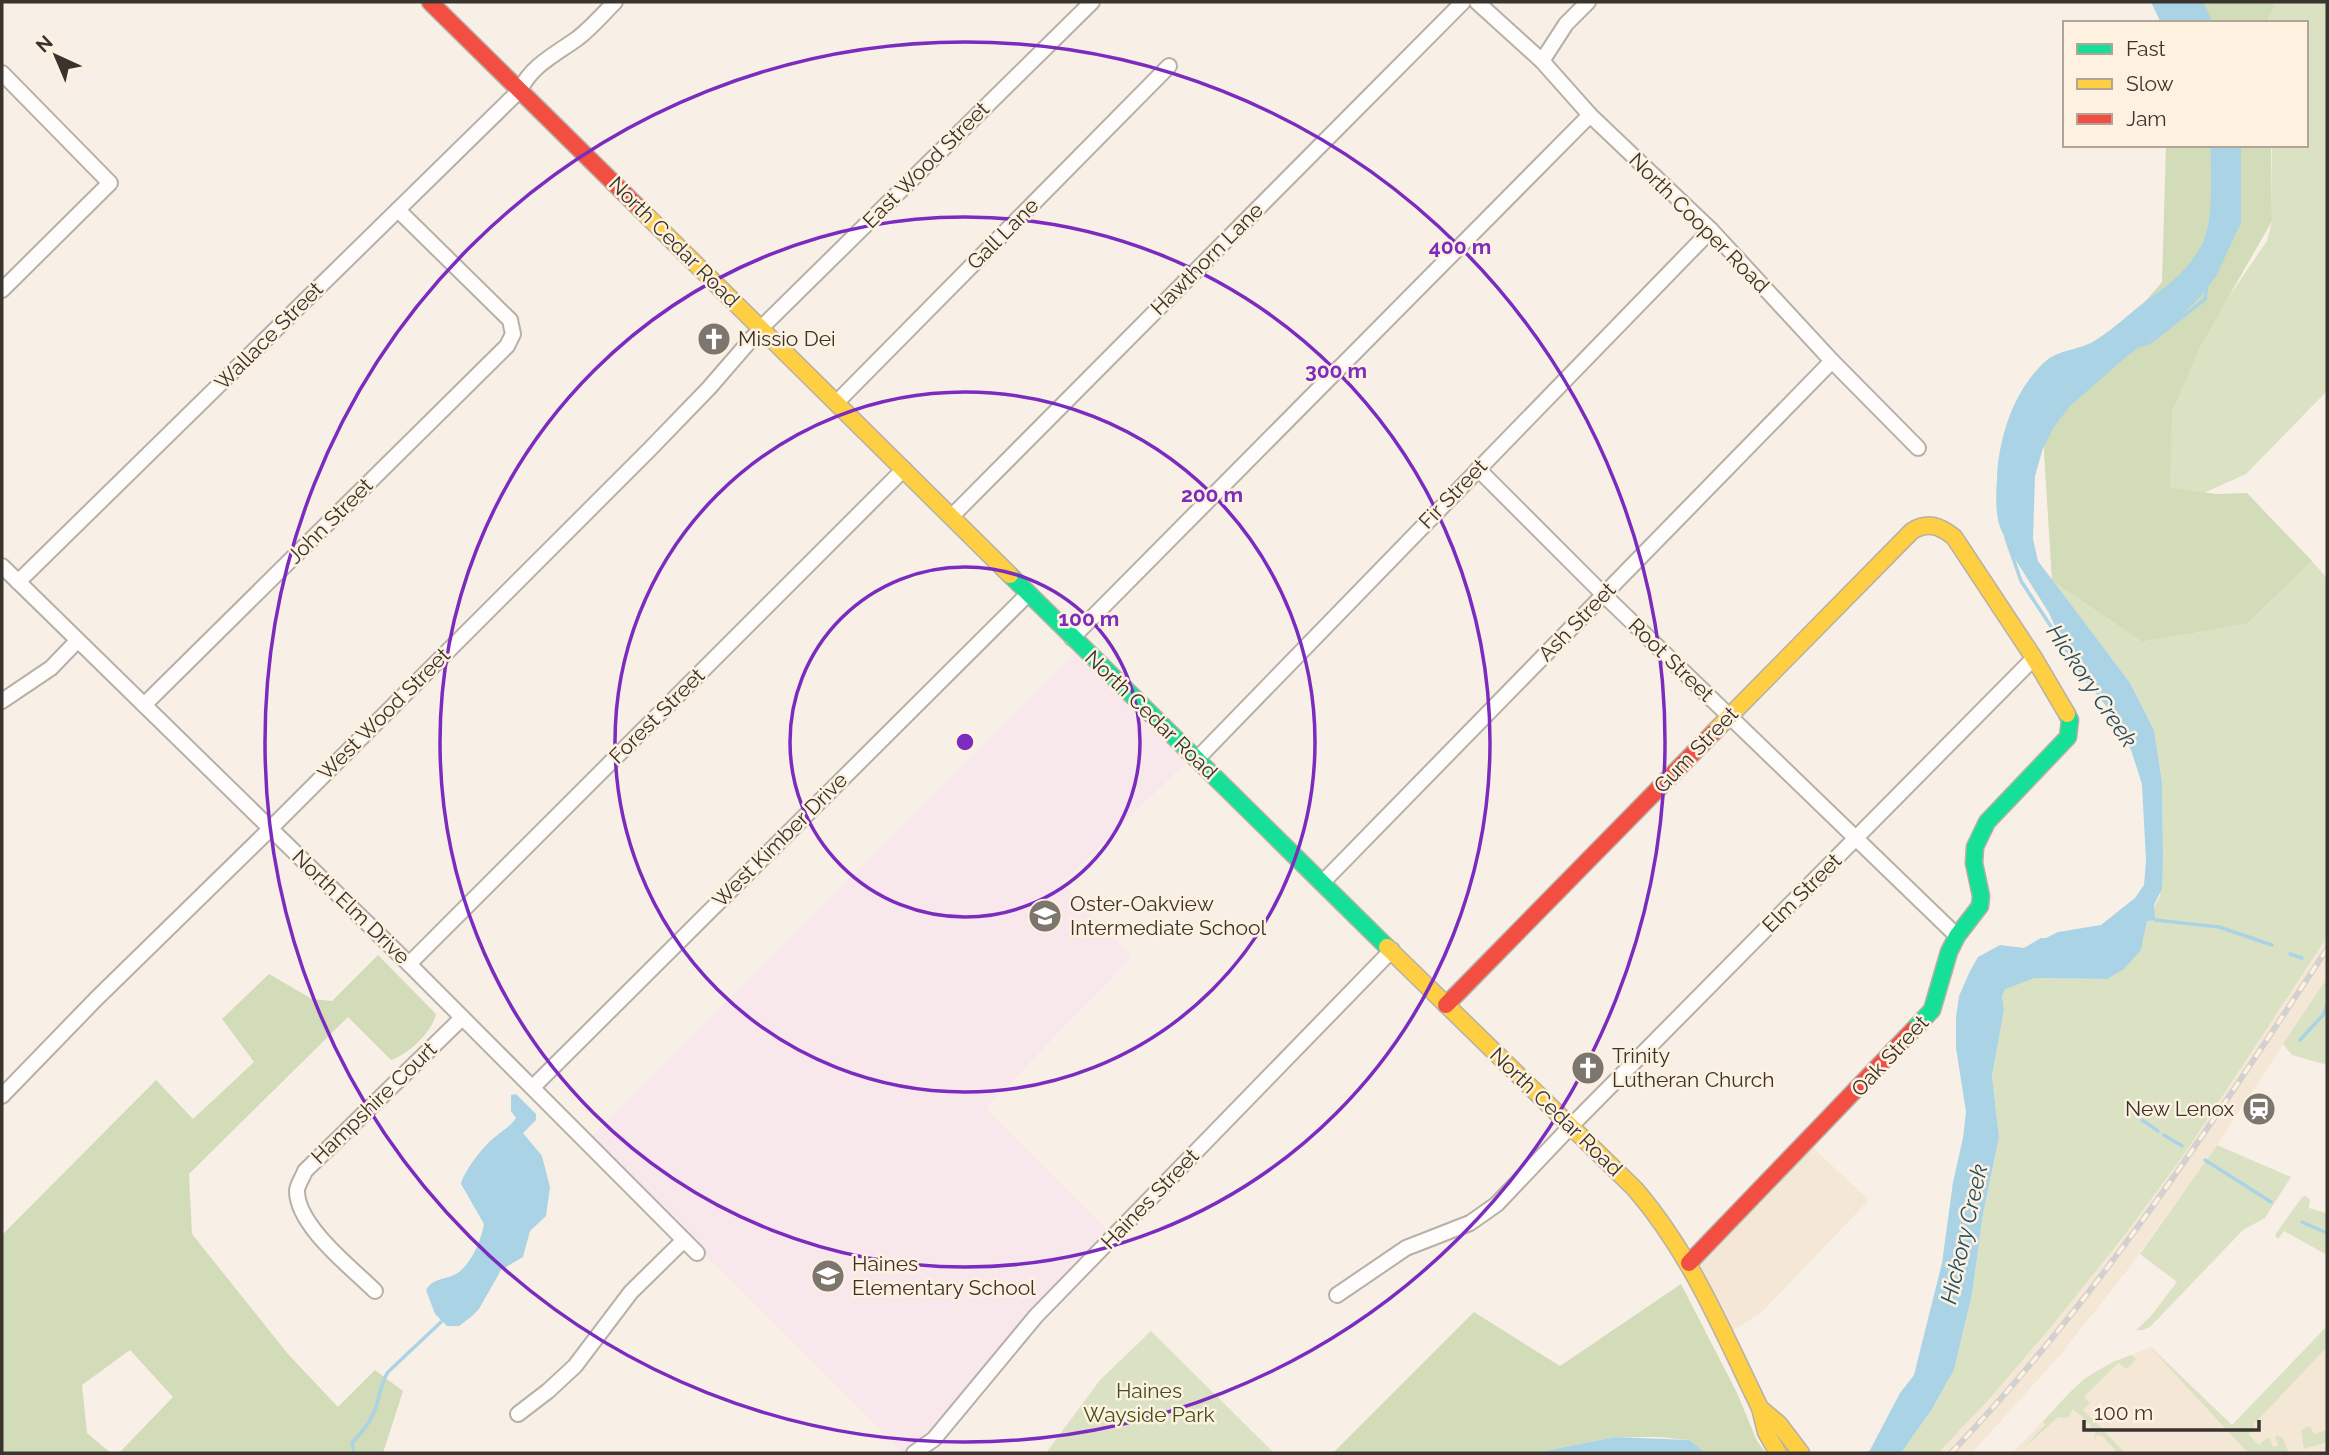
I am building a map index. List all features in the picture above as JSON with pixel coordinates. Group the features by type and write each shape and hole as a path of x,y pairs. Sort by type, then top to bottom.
{"street":[{"name":"North Cedar Road","path":"430,2 1653,1210 1689,1263 1760,1408 1766,1432 1779,1453"},
{"name":"Wallace Street","path":"18,582 520,90 526,76 580,36 615,2"},
{"name":"East Wood Street","path":"761,328 1092,2"},
{"name":"Hawthorn Lane","path":"952,516 1462,2"},
{"name":"North Cooper Road","path":"1477,2 1542,61 1590,115 1711,230 1832,361 1918,447"},
{"path":"1542,61 1566,24 1588,2"},
{"name":"Gall Lane","path":"837,402 1169,66"},
{"path":"2,73 110,183 2,290"},
{"path":"1072,638 1590,115"},
{"name":"John Street","path":"144,705 507,346 513,334 510,320 398,210"},
{"name":"Fir Street","path":"1197,759 1711,230"},
{"name":"West Wood Street","path":"2,1096 99,996 650,449 709,388 761,328"},
{"name":"Ash Street","path":"1322,883 1832,361"},
{"name":"Forest Street","path":"410,964 904,469"},
{"name":"Root Street","path":"1478,469 1604,595 1957,936"},
{"name":"Gum Street","path":"1447,1004 1912,531 1920,526 1933,524 1946,529 1954,537 2034,658"},
{"name":"North Elm Drive","path":"2,566 410,964 697,1253"},
{"name":"West Kimber Drive","path":"533,1087 1028,593"},
{"path":"2,701 51,668 78,641"},
{"name":"Oak Street","path":"1689,1263 1932,1010 1939,994 1949,952 1957,936 1980,906 1981,897 1974,863 1979,835 1987,822 2068,737 2070,720 2034,658"},
{"name":"Elm Street","path":"1337,1295 1406,1248 1470,1223 1497,1204 2034,658"},
{"name":"Haines Street","path":"914,1453 934,1438 1036,1316 1392,950"},
{"name":"Hampshire Court","path":"375,1291 313,1230 302,1212 297,1190 305,1171 462,1018"},
{"path":"518,1414 575,1366 624,1300 684,1240"},
{"name":"North Cedar Road","path":"1760,1408 1779,1424 1800,1452"}],"shaded area":[{"path":"1078,649 1191,758 1062,883 1132,957 986,1108 1112,1235 931,1438 908,1453 903,1453 589,1139"},
{"path":"2327,930 2327,978 2217,1145 2129,1268 2060,1355 1972,1453 1924,1453"},
{"path":"1808,1143 1869,1200 1761,1313 1724,1336 1690,1264"},
{"path":"2152,1347 2244,1434 2327,1347 2327,1453 2012,1453 2083,1379 2114,1361"}],"green space":[{"path":"2160,2 2275,2 2268,21 2164,21"},
{"path":"2270,2 2327,2 2327,391 2246,474 2195,497 2170,488 2162,440 2210,324 2267,241 2272,221 2272,147 2308,147 2308,21 2269,21"},
{"path":"2166,147 2271,147 2272,221 2201,345 2172,412 2170,488 2217,494 2247,493 2312,561 2247,624 2142,642 2052,581 2042,420 2162,282"},
{"path":"2312,561 2327,578 2327,937 2187,1150 2127,1232 2051,1327 1938,1453 1901,1453 1932,1409 1954,1370 1972,1294 1983,1214 1999,1137 1992,1076 2004,1010 2002,996 2005,988 2035,978 2107,979 2141,950 2147,921 2160,896 2163,857 2162,782 2154,730 2130,683 2052,581 2142,642 2247,624"},
{"path":"378,955 436,1014 430,1028 419,1042 391,1060 348,1017 189,1174 192,1234 288,1354 338,1407 375,1370 403,1391 383,1453 119,1453 173,1397 130,1350 82,1385 87,1433 111,1453 2,1453 2,1235 156,1080 193,1119 254,1062 222,1019 269,974 312,999 332,1001"},
{"path":"2327,978 2327,1065 2292,1055 2283,1044"},
{"path":"2217,1145 2291,1177 2265,1218 2243,1230 2151,1326 2136,1330 2150,1317 2177,1282 2140,1254"},
{"path":"2306,1196 2310,1200 2309,1208 2327,1213 2327,1255 2284,1231 2278,1239 2275,1235 2302,1197"},
{"path":"1681,1284 1737,1393 1757,1441 1766,1453 1706,1453 1689,1440 1615,1437 1534,1453 1333,1453 1474,1312 1560,1366"},
{"path":"2327,1326 2327,1347 2254,1424 2248,1434 2259,1445 2270,1438 2273,1447 2278,1445 2275,1436 2282,1437 2289,1453 2248,1453 2151,1348 2232,1425"},
{"name":"Haines Wayside Park","path":"1151,1331 1274,1453 1046,1453 1100,1380"},
{"path":"2131,1355 2136,1359 2127,1369 2118,1363 2084,1397 2090,1403 2083,1410 2105,1428 2106,1433 2125,1453 2118,1453 2102,1436 2097,1435 2093,1442 2096,1431 2090,1429 2091,1424 2084,1422 2081,1430 2084,1418 2073,1409 2068,1418 2058,1417 2018,1453 2045,1425 2043,1422 2082,1382 2092,1374"},
{"path":"2307,1426 2311,1427 2314,1434 2327,1430 2327,1442 2304,1449 2301,1431"}],"water":[{"path":"2151,2 2203,2 2212,21 2160,21"},
{"path":"2211,147 2241,147 2241,223 2216,276 2179,318 2127,356 2069,407 2043,448 2035,476 2033,539 2038,561 2130,683 2154,730 2162,782 2163,857 2162,889 2154,905 2155,920 2147,921 2141,950 2124,969 2107,979 2035,978 2005,989 2002,996 2004,1010 1992,1076 1999,1137 1983,1214 1972,1294 1954,1370 1932,1409 1901,1453 1866,1453 1900,1393 1914,1375 1942,1263 1966,1112 1956,1048 1956,1017 1959,996 1970,971 1978,957 2000,945 2024,948 2058,932 2101,925 2135,898 2144,885 2146,861 2142,784 2131,750 2085,665 2058,633 2049,613 2010,551 2000,527 1996,491 2005,431 2025,385 2047,360 2103,335 2174,280 2188,265 2204,240 2211,194"},
{"path":"516,1094 536,1114 536,1120 523,1133 542,1156 550,1187 546,1216 530,1231 523,1257 501,1270 479,1309 459,1326 447,1326 435,1314 426,1290 435,1281 461,1270 478,1245 484,1224 461,1184 480,1152 516,1118 511,1111 511,1095"},
{"path":"1615,1437 1689,1440 1706,1453 1534,1453"}],"waterway":[{"name":"Hickory Creek","path":"2137,346 2149,343 2205,299 2207,285"},
{"name":"Hickory Creek","path":"2006,538 2021,581 2081,672 2109,707"},
{"path":"2155,920 2219,927 2272,945"},
{"path":"2290,954 2302,958"},
{"path":"2300,1040 2324,1014 2327,1004"},
{"path":"2142,1120 2158,1131"},
{"path":"2164,1135 2182,1146"},
{"path":"2205,1160 2271,1202"},
{"path":"2302,1222 2327,1233"},
{"path":"354,1453 352,1443 373,1415 388,1372 441,1322"}],"railway":[{"path":"1951,1453 2005,1394 2104,1273 2240,1081 2327,949"}],"traffic: fast":[{"path":"1010,575 1387,947"},
{"path":"1913,1030 1932,1010 1949,952 1957,936 1980,906 1981,896 1974,863 1975,847 1987,822 2068,737 2070,720 2067,714"}],"traffic: slow":[{"path":"636,205 1010,575"},
{"path":"1713,733 1912,531 1923,526 1939,528 1954,537 2034,658 2067,714"},
{"path":"1387,947 1635,1189 1655,1214 1705,1294 1760,1408 1766,1432 1778,1453"},
{"path":"1760,1408 1779,1424 1801,1453"}],"traffic: jam":[{"path":"430,2 636,205"},
{"path":"1446,1005 1713,733"},
{"path":"1689,1263 1913,1030"}],"place":[{"name":"Missio Dei","path":"714,339"},
{"name":"Oster-Oakview Intermediate School","path":"1045,916"},
{"name":"Trinity Lutheran Church","path":"1588,1068"},
{"name":"New Lenox","path":"2259,1109"},
{"name":"Haines Elementary School","path":"828,1276"}]}
